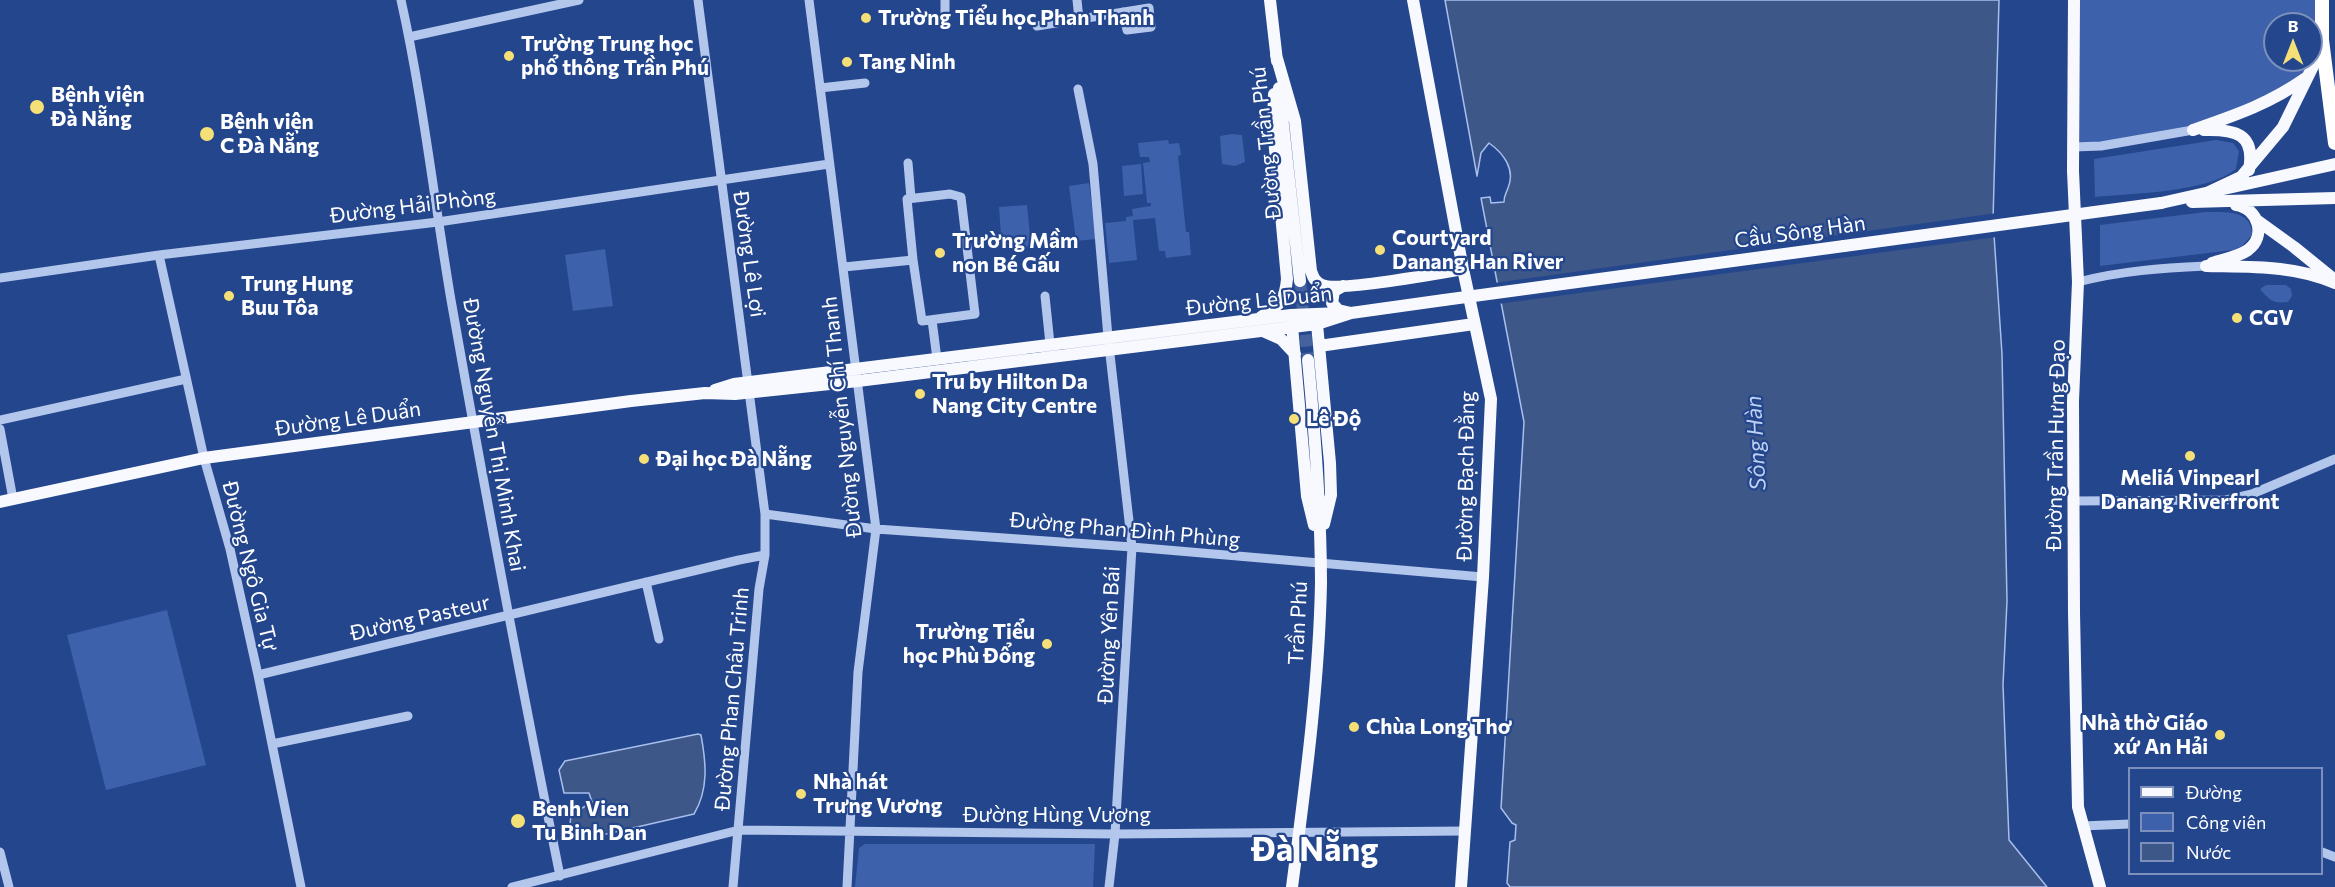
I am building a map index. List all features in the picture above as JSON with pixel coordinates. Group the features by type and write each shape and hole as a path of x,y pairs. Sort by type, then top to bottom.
{"highway":[{"path":"2323,48 2335,143"}],"main road":[{"name":"Đường Trần Phú","path":"1270,0 1300,281"},
{"name":"Đường Bạch Đằng","path":"1413,0 1463,269 1488,386 1491,414 1483,577 1461,887"},
{"name":"Đường Trần Hưng Đạo","path":"2074,0 2074,147 2078,282 2073,401 2073,501 2078,807 2100,887"},
{"path":"1276,56 1295,121 1313,277 1325,286 1356,285"},
{"path":"1276,56 1272,128 1287,279 1286,293 1279,305 1258,324 1281,339 1295,354"},
{"path":"2207,194 2234,182 2249,170 2283,127 2310,72"},
{"path":"2193,130 2259,107 2281,96 2307,77"},
{"path":"2193,130 2228,130 2236,133 2248,145 2249,170"},
{"name":"Cầu Sông Hàn","path":"1350,313 2161,203 2335,165"},
{"name":"Cầu Sông Hàn","path":"2161,203 2335,198"},
{"path":"2217,202 2248,209 2258,221 2294,247 2335,282"},
{"path":"2206,266 2250,249 2258,237 2258,221"},
{"path":"2206,266 2282,268 2335,282"},
{"path":"1350,313 1334,307 1332,303 1332,294 1340,287 1463,269"},
{"name":"Đường Lê Duẩn","path":"0,502 204,458 472,422 1258,324 1315,312 1350,313"},
{"name":"Đường Lê Duẩn","path":"1258,324 1292,326 1317,324 1350,313"},
{"path":"1317,324 1331,495 1320,543"},
{"path":"1319,346 1474,324"},
{"path":"1292,326 1307,496 1320,543"},
{"name":"Đường Lê Duẩn","path":"857,375 938,359 1050,344 1109,343"},
{"name":"Trần Phú","path":"1292,887 1300,831 1319,622 1320,543 1317,465 1308,360"}],"street":[{"name":"Đường Nguyễn Thị Minh Khai","path":"400,0 409,37 472,422 560,876"},
{"path":"409,37 579,0"},
{"name":"Đường Lê Lợi","path":"698,0 721,180 732,233 765,514"},
{"name":"Đường Nguyễn Chí Thanh","path":"809,0 876,529 858,672 847,887"},
{"path":"945,0 945,26"},
{"path":"1077,0 1079,19"},
{"path":"1037,26 1123,12"},
{"path":"820,87 865,83"},
{"name":"Đường Yên Bái","path":"1078,89 1093,164 1109,343 1132,547 1115,834 1109,887"},
{"path":"2074,147 2101,146 2193,130"},
{"path":"908,163 909,199 913,260 922,321 975,314 961,196 950,194 909,199"},
{"name":"Đường Hải Phòng","path":"0,278 159,255 438,222 829,164"},
{"name":"Đường Ngô Gia Tự","path":"159,255 204,458 230,549 301,887"},
{"path":"844,267 913,260"},
{"path":"2078,282 2102,275 2150,268 2206,266"},
{"path":"1045,296 1050,344"},
{"path":"932,320 938,359"},
{"path":"0,420 186,379"},
{"path":"0,429 13,499"},
{"path":"2073,501 2209,502 2226,500 2252,494 2335,459"},
{"name":"Đường Phan Đình Phùng","path":"765,514 876,529 1132,547 1320,565 1483,577"},
{"name":"Đường Phan Châu Trinh","path":"733,887 759,589 765,555 765,514"},
{"name":"Đường Pasteur","path":"258,675 765,555"},
{"path":"646,582 658,639"},
{"path":"272,744 408,716"},
{"path":"2082,826 2128,824"},
{"name":"Đường Hùng Vương","path":"512,887 739,830 1115,834 1465,831"},
{"path":"0,852 9,887"}],"green space":[{"path":"2074,0 2322,0 2322,12 2263,12 2263,72 2309,72 2307,77 2193,130 2074,147"},
{"path":"1242,135 1245,162 1235,166 1222,164 1220,136"},
{"path":"1168,140 1169,144 1179,143 1181,155 1178,156 1186,232 1189,232 1191,255 1166,258 1165,251 1159,251 1155,218 1133,220 1137,260 1109,263 1105,223 1126,221 1126,217 1133,216 1132,209 1151,206 1151,203 1147,203 1143,163 1150,162 1149,157 1140,157 1138,143"},
{"path":"2216,140 2233,143 2239,151 2236,169 2223,177 2169,191 2095,197 2094,159"},
{"path":"1141,164 1143,194 1124,196 1122,166"},
{"path":"1089,183 1096,239 1076,241 1069,186"},
{"path":"1027,205 1031,246 1002,249 999,207"},
{"path":"2206,212 2229,212 2242,216 2251,227 2252,235 2242,246 2233,250 2100,266 2100,225"},
{"path":"605,249 613,306 573,311 565,255"},
{"path":"2266,285 2286,285 2291,289 2292,296 2288,302 2272,300 2260,289"},
{"path":"167,610 206,765 106,790 67,635"},
{"path":"865,844 1095,844 1093,887 855,887 859,848"}],"water":[{"name":"Sông Hàn","path":"1445,0 1999,0 1993,220 2002,354 2007,601 2003,685 2009,840 2047,887 1510,887 1507,883 1510,842 1515,840 1516,825 1501,808 1524,422 1481,198 1490,197 1491,203 1504,202 1510,174 1507,162 1489,143 1481,153 1477,176"},
{"path":"701,735 703,745 705,775 702,795 694,814 577,839 570,824 571,815 592,802 589,793 564,793 559,770 565,761"}],"pier":[{"path":"1997,213 1997,237 1498,304 1494,283"}],"tunnel":[{"path":"1300,281 1308,360"}],"place":[{"name":"Trường Tiểu học Phan Thanh","path":"866,18"},
{"name":"Trường Trung học phổ thông Trần Phú","path":"509,56"},
{"name":"Tang Ninh","path":"847,62"},
{"name":"Bệnh viện Đà Nẵng","path":"37,107"},
{"name":"Bệnh viện C Đà Nẵng","path":"207,134"},
{"name":"Courtyard Danang Han River","path":"1380,250"},
{"name":"Trường Mầm non Bé Gấu","path":"940,253"},
{"name":"Trung Hung Buu Tôa","path":"229,296"},
{"name":"CGV","path":"2237,318"},
{"name":"Tru by Hilton Da Nang City Centre","path":"920,394"},
{"name":"Lê Độ","path":"1294,419"},
{"name":"Meliá Vinpearl Danang Riverfront","path":"2190,456"},
{"name":"Đại học Đà Nẵng","path":"644,459"},
{"name":"Trường Tiểu học Phù Đổng","path":"1047,644"},
{"name":"Chùa Long Thơ","path":"1354,727"},
{"name":"Nhà thờ Giáo xứ An Hải","path":"2220,735"},
{"name":"Nhà hát Trưng Vương","path":"801,794"},
{"name":"Benh Vien Tu Binh Dan","path":"518,821"}],"district":[{"name":"Đà Nẵng","path":"1315,850"}]}
